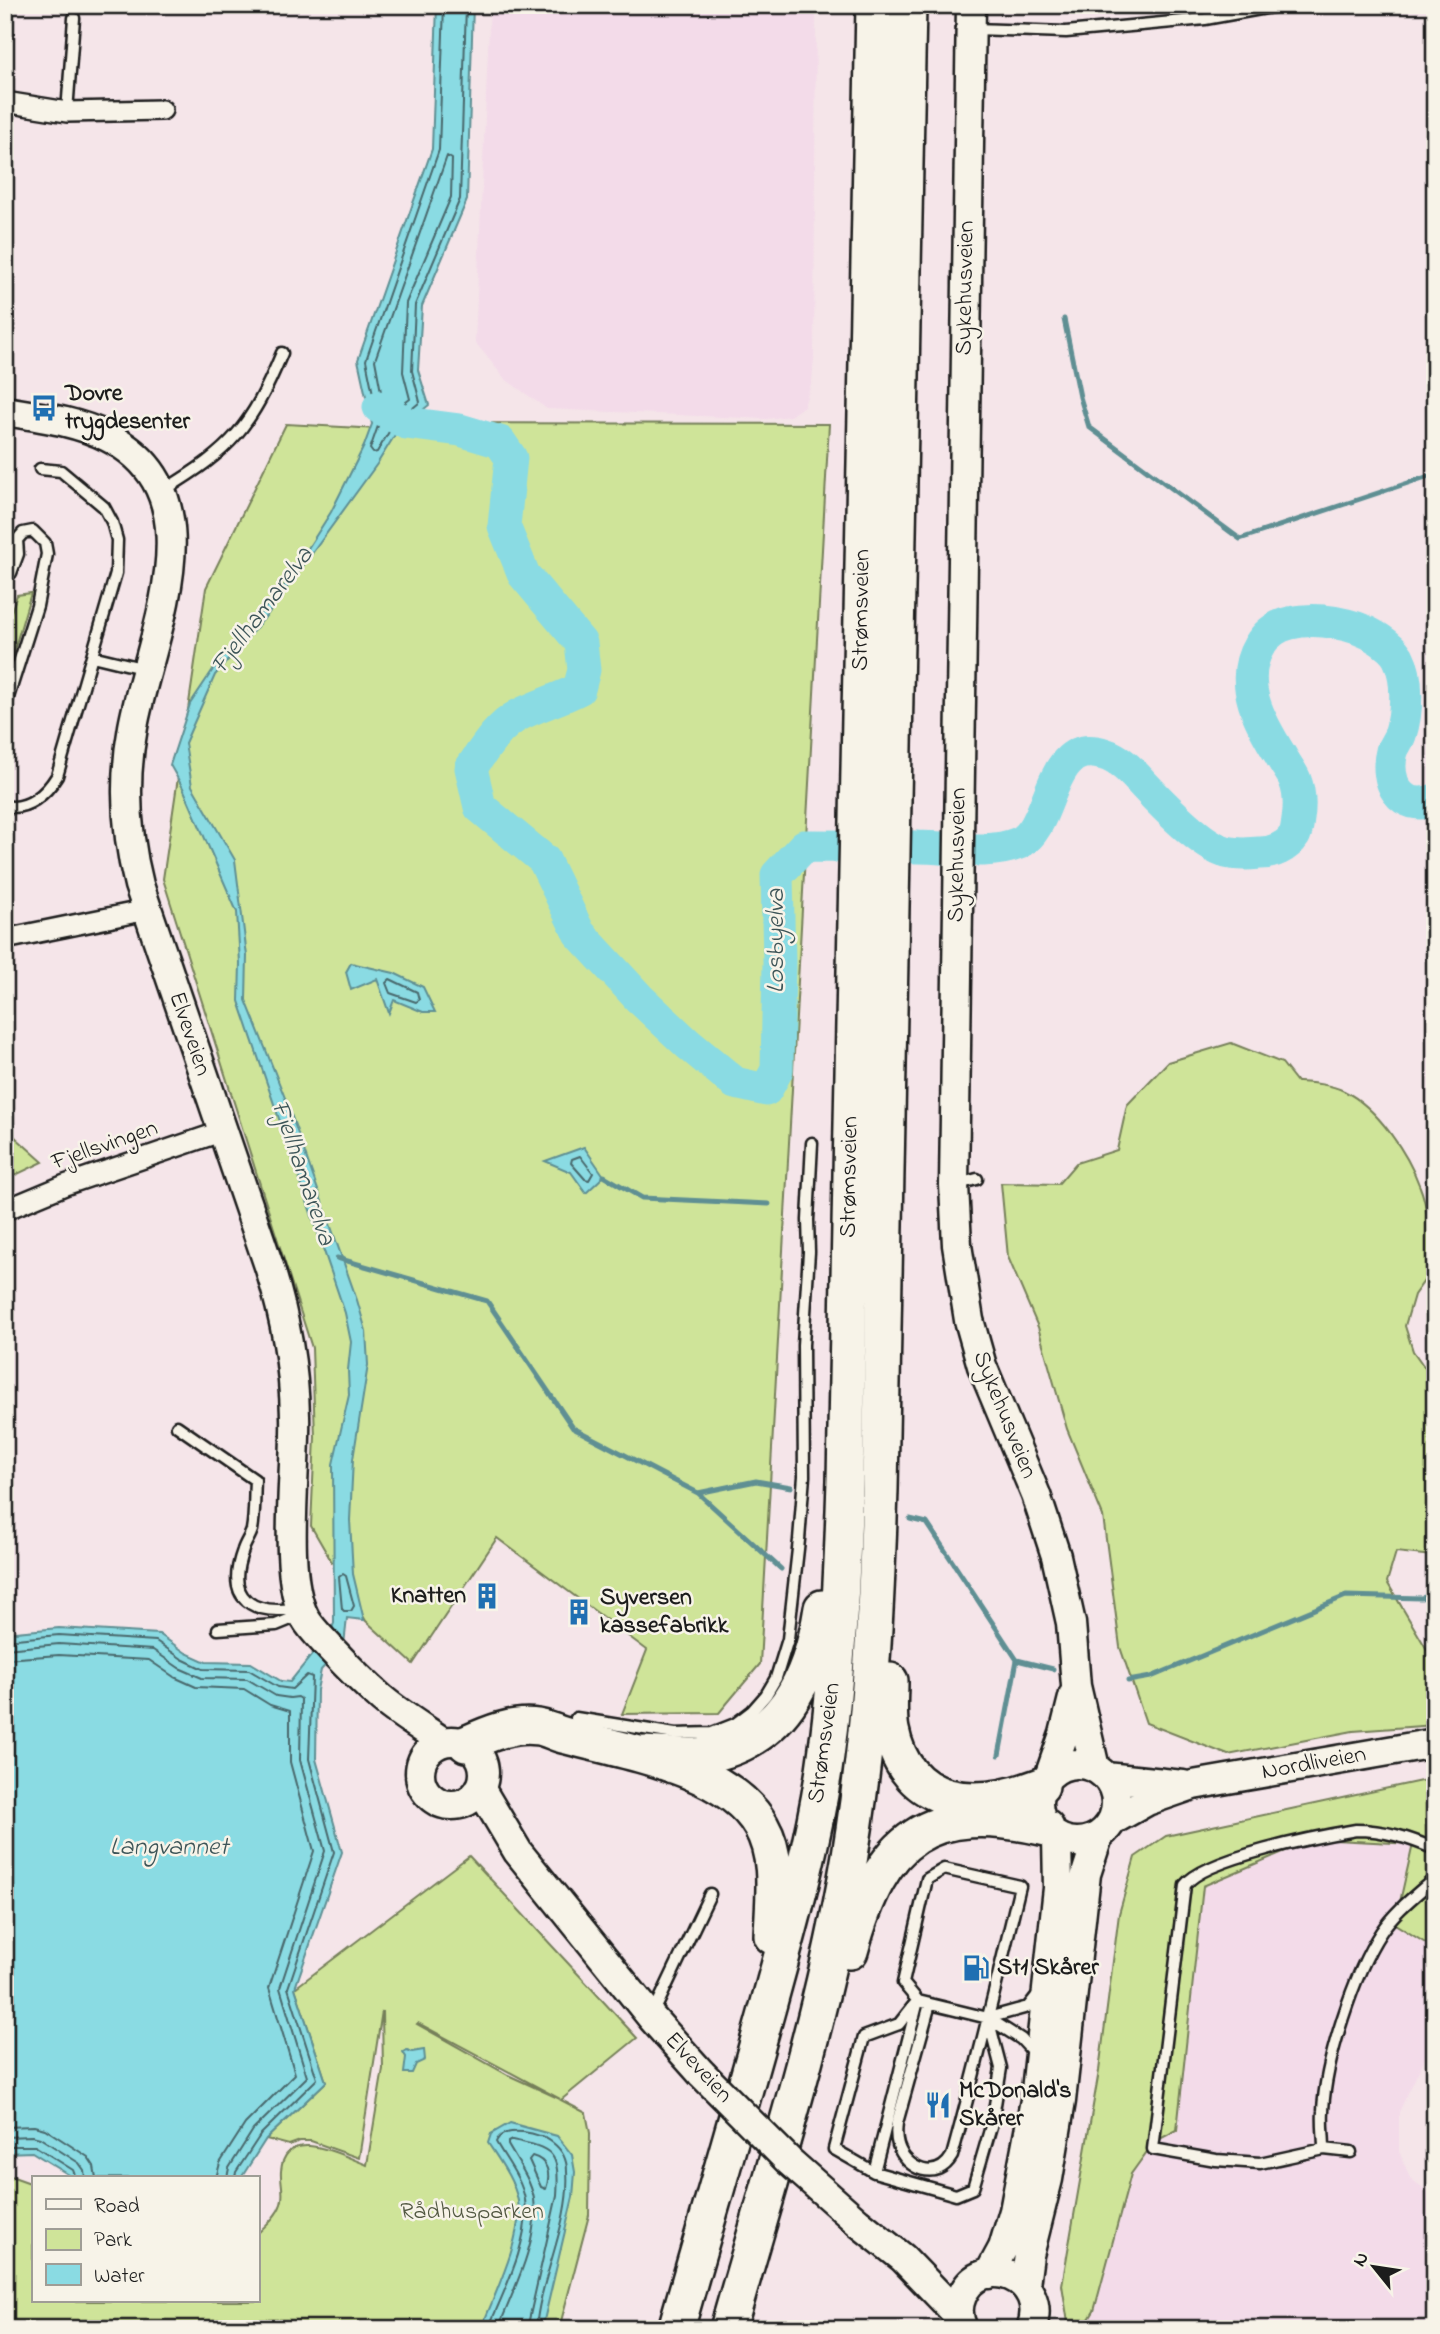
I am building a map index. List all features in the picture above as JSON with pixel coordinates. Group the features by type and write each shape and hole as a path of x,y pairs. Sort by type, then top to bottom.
{"highway":[{"name":"Strømsveien","path":"676,2329 769,2003 813,1828 824,1771 841,1604 871,168 872,5"},
{"name":"Strømsveien","path":"729,2323 819,2007 845,1882 861,1775 870,1685 877,1573 908,5"},
{"path":"889,997 899,1199 891,1728 897,1748 910,1773 930,1791 942,1797 968,1801 985,1800 1014,1795 1045,1780"},
{"path":"645,1755 700,1755 730,1749 745,1742 775,1722 787,1708 811,1658 828,1567 830,1474 851,1112"},
{"path":"468,1759 570,1726 715,1782 732,1793 755,1815 769,1842 774,1879 769,2003"},
{"path":"729,2323 779,2202 855,1933 883,1868 907,1842 936,1826 950,1822 997,1819 1051,1833"}],"main road":[{"name":"Sykehusveien","path":"971,17 958,879 965,1182 957,1245 969,1320 982,1366 1031,1482 1056,1556 1071,1623 1076,1686 1101,1773"},
{"name":"Elveveien","path":"5,411 76,425 120,444 147,470 160,492 169,518 171,559 164,601 146,669 129,752 127,804 131,852 147,910 276,1288 290,1351 295,1418 293,1563 307,1618 340,1659 384,1700 468,1759 519,1852 652,2018 702,2074 812,2183 903,2258 961,2322"},
{"name":"Sykehusveien","path":"1045,1780 1064,1734 1076,1686"},
{"name":"Elveveien","path":"384,1700 422,1762 421,1781 430,1796 446,1804 455,1804 519,1852"},
{"name":"Nordliveien","path":"1106,1828 1147,1801 1193,1785 1435,1743"},
{"path":"422,1762 434,1746 468,1759 470,1799 455,1804"},
{"path":"961,2322 961,2298 1003,2248 1022,2174 1040,2067 1058,1888 1051,1833 1038,1808 1045,1780 1067,1765 1086,1765 1101,1773 1115,1793 1116,1802 1086,1874 1058,2123 1025,2284 1036,2309 1031,2329"},
{"name":"Nordliveien","path":"1101,1773 1193,1785"},
{"path":"1051,1833 1073,1843 1082,1843 1106,1828"},
{"name":"Elveveien","path":"903,2258 980,2278 1008,2275 1025,2284"}],"street":[{"path":"5,102 66,112 162,110"},
{"path":"5,939 147,910"},
{"name":"Fjellsvingen","path":"5,1210 65,1185 223,1131"}],"lane":[{"path":"971,17 1066,32 1205,19 1283,5"},
{"path":"66,112 74,18"},
{"path":"160,492 202,467 236,438 262,398 282,354"},
{"path":"5,806 13,808 33,801 50,788 57,776 116,573 117,540 104,507 61,471 40,468"},
{"path":"5,707 37,606 47,554 45,542 33,531 23,533 17,540 18,554 11,573"},
{"path":"92,656 146,669"},
{"path":"570,1726 675,1734 712,1733 735,1724 752,1711 776,1678 788,1639 804,1476 803,1345 812,1143"},
{"path":"177,1426 255,1480 252,1532 242,1551 237,1585 239,1593 245,1600 266,1610 307,1618"},
{"path":"218,1629 276,1625 307,1618"},
{"path":"1350,2152 1324,2149 1260,2162 1216,2160 1153,2149 1185,1885 1204,1869 1234,1858 1356,1830 1393,1834 1435,1849"},
{"path":"930,2004 897,2123 897,2143 907,2162 925,2171 935,2171 943,2167 952,2156 988,2018 1020,1886 944,1869 927,1878 903,1983 918,2001 988,2018 1021,2039 1033,2052 1040,2067"},
{"path":"1324,2149 1323,2111 1328,2074 1348,2003 1366,1957 1383,1929 1435,1878"},
{"path":"652,2018 710,1894"},
{"path":"988,2018 1028,2007 1050,1974"},
{"path":"918,2001 899,2024 864,2037 834,2148 874,2172 956,2195 973,2188 992,2123 1001,2068 988,2018"},
{"path":"874,2172 918,2001"}],"shaded area":[{"path":"490,5 816,5 814,359 812,381 804,406 790,416 766,419 547,409 505,379 475,342"},
{"path":"1315,1838 1413,1844 1395,1924 1435,1949 1435,2037 1399,2112 1399,2151 1410,2178 1435,2197 1435,2329 1083,2329 1094,2311 1131,2174 1154,2142 1177,2130 1203,1886"}],"green space":[{"path":"406,423 829,424 760,1664 719,1713 622,1714 647,1650 497,1538 413,1664 366,1621 311,1526 315,1437 312,1348 163,879 206,588 286,424 398,430"},
{"path":"31,593 5,681 5,629 17,595"},
{"path":"1231,1043 1282,1063 1297,1082 1333,1087 1356,1098 1379,1120 1399,1146 1415,1174 1423,1196 1434,1267 1414,1295 1405,1326 1413,1351 1435,1382 1435,1560 1433,1556 1396,1552 1387,1582 1435,1663 1435,1725 1353,1731 1228,1755 1146,1723 1120,1647 1103,1516 1067,1429 1038,1327 1008,1257 1001,1183 1058,1184 1076,1163 1117,1150 1127,1105 1168,1062"},
{"path":"5,1128 43,1162 5,1180"},
{"path":"1435,1778 1435,1949 1395,1924 1413,1844 1314,1839 1203,1886 1177,2130 1154,2142 1131,2174 1094,2311 1083,2329 1069,2329 1062,2285 1099,2071 1119,1914 1135,1857 1166,1836"},
{"name":"Rådhusparken","path":"469,1856 637,2038 561,2100 586,2113 590,2133 589,2215 559,2329 5,2329 5,2174 32,2184 32,2302 259,2302 259,2232 281,2204 281,2171 285,2157 293,2149 316,2147 367,2165 383,2069 382,2011 359,2158 311,2141 289,2145 266,2139 326,2082 295,1988","holes":["418,2023 560,2099 508,2075 417,2024"]}],"water":[{"name":"Langvannet","path":"437,5 473,5 467,200 422,306 418,370 429,405 398,430 377,464 268,614 215,675 185,743 192,786 235,860 247,956 246,1000 287,1103 366,1331 368,1365 353,1459 350,1520 353,1574 364,1620 347,1618 344,1645 321,1670 317,1690 316,1759 342,1852 295,1988 326,2082 266,2139 242,2176 71,2176 32,2152 5,2153 5,1633 59,1628 159,1634 186,1653 206,1662 251,1663 281,1681 290,1682 331,1631 334,1623 333,1464 349,1395 351,1342 345,1313 239,1001 237,912 183,788 170,765 190,704 216,665 284,586 331,512 364,446 372,424 358,360 432,149"},
{"path":"351,963 394,973 423,987 435,1012 423,1012 394,1000 389,1013 377,979 351,990 346,972"},
{"path":"584,1147 604,1176 586,1193 571,1172 545,1161"},
{"path":"424,2050 425,2060 416,2064 412,2073 404,2073 406,2057 403,2052"},
{"path":"510,2123 557,2136 572,2155 575,2172 573,2197 542,2329 481,2329 507,2265 517,2231 519,2215 516,2193 488,2143 491,2134"}],"waterway":[{"path":"1064,319 1089,427 1240,539 1435,474"},
{"name":"Losbyelva","path":"379,407 406,423 460,430 500,442 511,458 504,526 524,575 581,643 584,670 579,689 526,711 504,725 471,768 480,807 544,860 579,933 639,998 735,1083 766,1090 777,1070 777,875 804,846 982,850 1019,843 1031,834 1061,770 1071,758 1085,752 1104,754 1121,763 1182,823 1216,848 1230,853 1252,854 1275,851 1288,843 1297,828 1298,790 1294,777 1259,717 1250,674 1259,646 1268,634 1280,626 1307,621 1340,624 1368,633 1395,652 1402,666 1406,696 1402,726 1392,751 1390,773 1397,792 1404,798 1423,803 1435,800"},
{"path":"604,1176 642,1198 769,1204"},
{"path":"337,1258 487,1301 573,1428 698,1493 781,1569"},
{"path":"698,1493 756,1481 791,1487"},
{"path":"910,1519 927,1523 1017,1660 999,1755"},
{"path":"1128,1681 1151,1677 1346,1596 1421,1598 1435,1595"},
{"path":"1017,1660 1053,1669"}],"place":[{"name":"Dovre trygdesenter","path":"44,408"},
{"name":"Knatten","path":"487,1596"},
{"name":"Syversen kassefabrikk","path":"579,1612"},
{"name":"St1 Skårer","path":"976,1968"},
{"name":"McDonald's Skårer","path":"938,2105"}],"water label":[{"name":"Fjellhamarelva","path":"263,611"},
{"name":"Fjellhamarelva","path":"302,1173"}]}
